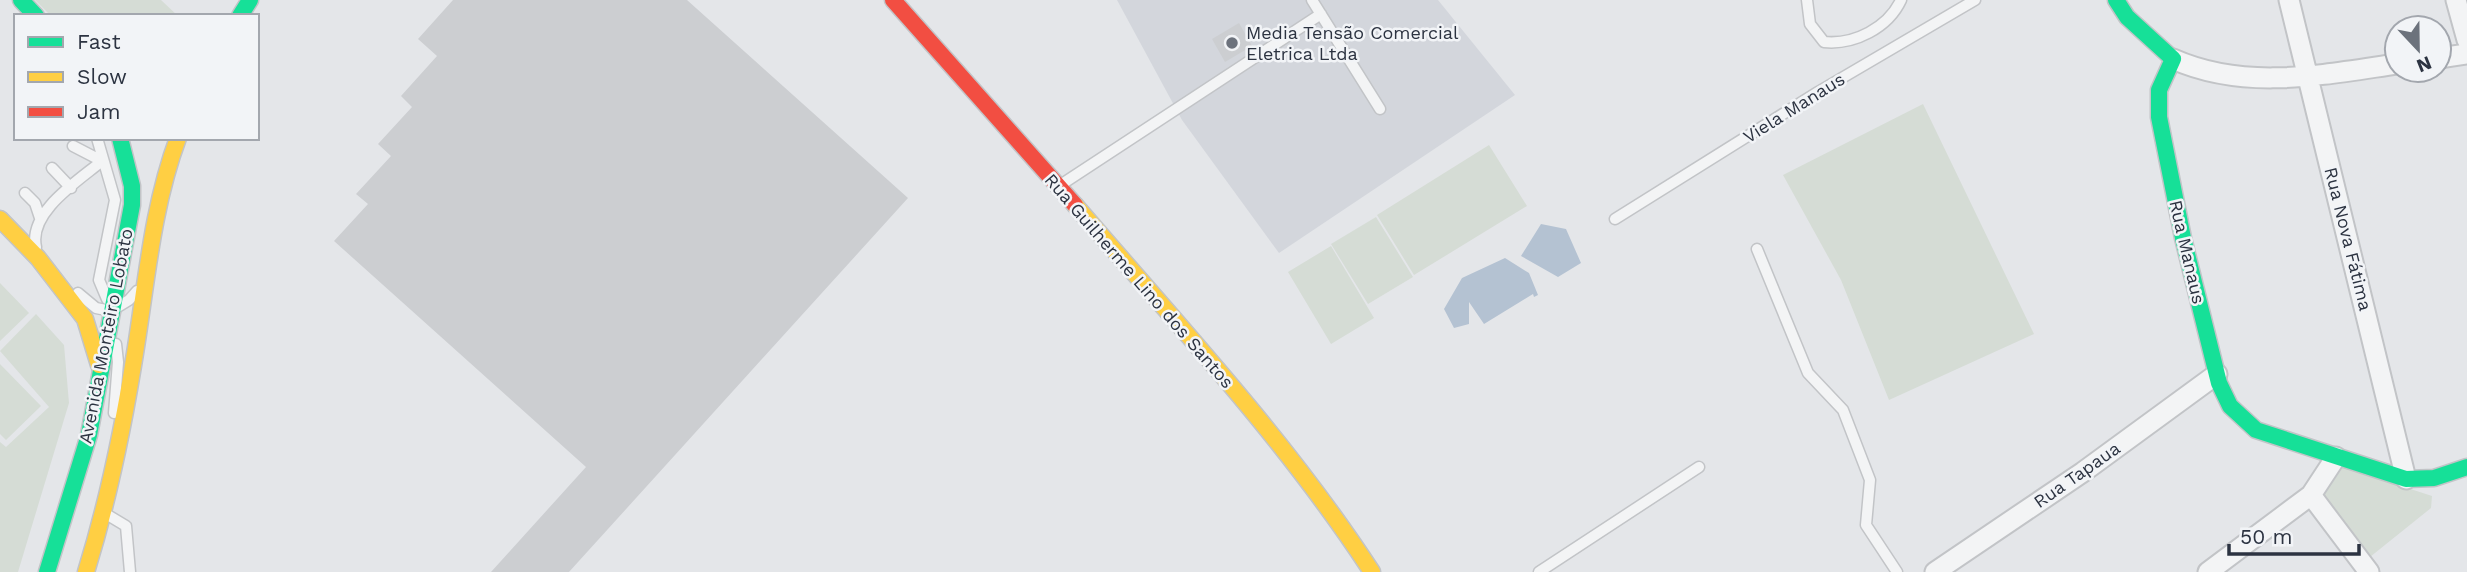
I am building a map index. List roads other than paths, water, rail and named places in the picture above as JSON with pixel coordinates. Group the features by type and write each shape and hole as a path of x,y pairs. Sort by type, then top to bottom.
{"street":[{"path":"20,0 34,14"},
{"name":"Rua Guilherme Lino dos Santos","path":"893,0 1059,186 1290,457 1328,505 1372,572"},
{"path":"2116,0 2127,17 2173,59 2198,70 2257,79 2308,77 2383,66"},
{"name":"Rua Nova Fátima","path":"2289,0 2406,479"},
{"path":"2456,0 2467,40"},
{"name":"Rua Manaus","path":"2173,59 2159,90 2159,117 2183,238 2221,391 2237,418 2256,430 2406,479"},
{"name":"Avenida Monteiro Lobato","path":"47,572 89,435 132,205 132,186 120,140"},
{"name":"Avenida Monteiro Lobato","path":"86,572 106,514 119,458 162,181 174,142"},
{"path":"0,219 38,258 85,319 102,376"},
{"name":"Rua Tapaua","path":"1935,572 2083,472 2217,374"},
{"path":"2208,572 2311,495 2336,457"},
{"path":"2406,479 2434,478 2467,467"},
{"path":"2311,495 2369,572"}],"lane":[{"path":"1312,0 1380,109"},
{"path":"1807,0 1815,33 1824,42 1833,43 1848,41 1872,31 1897,9 1901,0"},
{"name":"Viela Manaus","path":"1615,219 1818,92 1975,0"},
{"path":"1059,186 1321,14"},
{"path":"97,140 115,200 99,280 111,311 118,362 113,407 119,458"},
{"path":"73,146 102,160"},
{"path":"102,160 40,218 34,238 38,258 96,308 111,311 129,300 148,277"},
{"path":"52,168 71,188"},
{"path":"25,193 35,202 40,218"},
{"path":"1757,249 1808,373 1843,410 1870,480 1866,525 1897,572"},
{"path":"1539,572 1699,467"},
{"path":"106,514 126,526 131,554 130,572"}],"water":[{"path":"1541,224 1566,229 1581,263 1558,277 1521,256"},
{"path":"1505,258 1529,273 1538,295 1534,297 1533,294 1484,324 1469,302 1469,324 1454,328 1444,309 1462,278"}],"place":[{"name":"Media Tensão Comercial Eletrica Ltda","path":"1232,43"}]}
